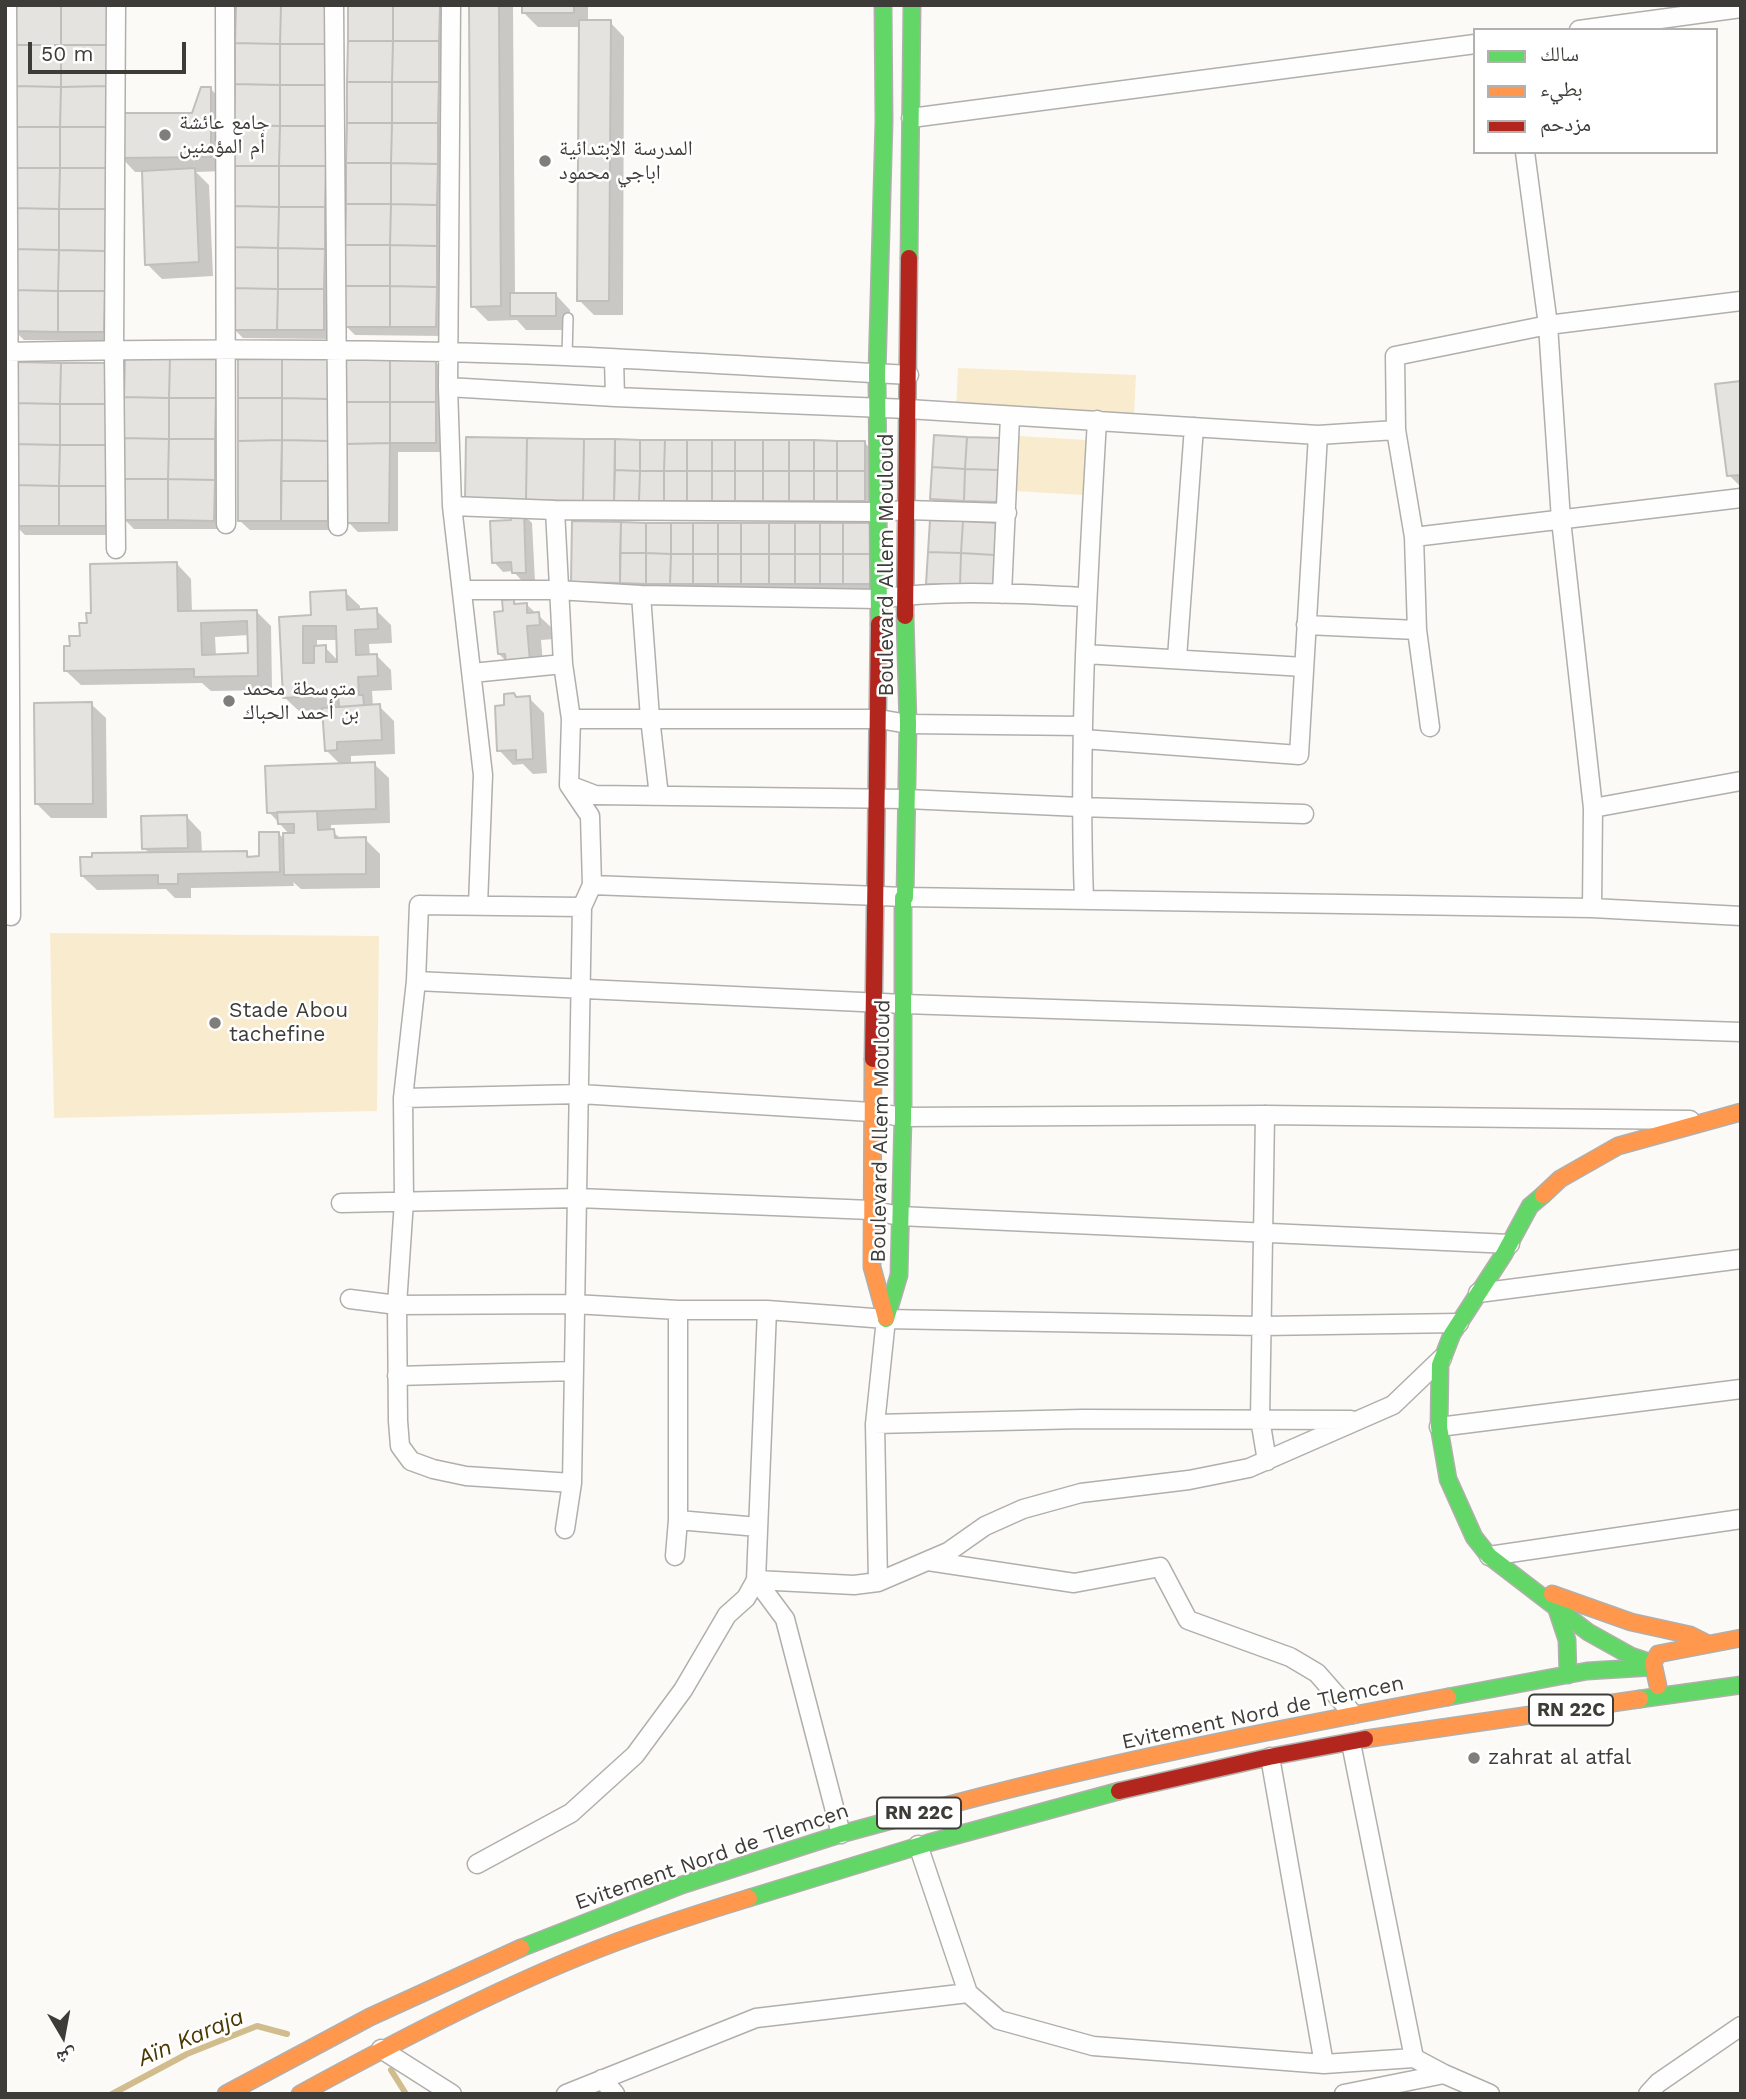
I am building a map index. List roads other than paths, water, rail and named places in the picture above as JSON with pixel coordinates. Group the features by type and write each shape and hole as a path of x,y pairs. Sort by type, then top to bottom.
{"main road":[{"name":"Boulevard Allem Mouloud","path":"883,5 884,121 877,373 880,408 879,719 871,1210 872,1267 886,1319"},
{"name":"Boulevard Allem Mouloud","path":"886,1319 900,1275 903,898 908,724 905,595 912,5"},
{"path":"884,121 911,118"},
{"path":"1653,1665 1606,1645 1489,1556 1474,1537 1448,1479 1438,1427 1440,1365 1459,1323 1510,1244 1530,1206 1560,1179 1618,1146 1741,1112"},
{"path":"1524,1583 1609,1615 1690,1635 1708,1644"},
{"path":"1556,1607 1568,1640 1568,1675"},
{"path":"1738,1687 1671,1695 1658,1686 1653,1665 1658,1654 1664,1651 1741,1638"},
{"name":"Evitement Nord de Tlemcen","path":"226,2094 370,2017 515,1951 682,1885 841,1834 1009,1788 1353,1714 1608,1668 1653,1665"},
{"name":"RN 22C","path":"300,2094 381,2049 553,1968 614,1943 680,1919 918,1845 1079,1800 1270,1757 1671,1695"}],"street":[{"path":"7,5 11,916"},
{"path":"116,5 116,549"},
{"path":"225,5 226,524"},
{"path":"334,5 338,526"},
{"path":"451,5 448,387 453,506 483,775 478,905"},
{"path":"1594,28 1741,8"},
{"path":"911,118 1473,44"},
{"path":"1525,154 1548,325 1561,520 1593,808 1592,908"},
{"path":"1430,727 1418,630 1414,537 1396,430 1395,356 1548,325 1741,301"},
{"path":"7,352 337,350 567,356 909,375"},
{"path":"614,359 615,397"},
{"path":"448,387 908,409 1318,435 1396,430"},
{"path":"1002,594 1010,417"},
{"path":"1084,898 1080,807 1087,597 1097,420"},
{"path":"1177,658 1194,427"},
{"path":"571,719 879,719 908,724 1083,732 1299,755 1318,435"},
{"path":"1414,537 1741,498"},
{"path":"453,506 555,510 907,510 1007,513"},
{"path":"555,510 563,664 571,719 569,785 590,816 592,886 582,907 572,1483 565,1529"},
{"path":"463,590 878,599 905,595 1002,594 1087,597"},
{"path":"641,595 659,796"},
{"path":"1306,625 1418,630"},
{"path":"1085,654 1304,667"},
{"path":"472,673 563,664"},
{"path":"1593,808 1741,780"},
{"path":"569,785 595,795 907,799 1304,814"},
{"path":"592,886 905,897 1592,908 1741,916"},
{"path":"572,1483 466,1476 411,1461 400,1446 397,1305 404,1201 403,1098 416,981 419,905 582,907"},
{"path":"416,981 874,1003 1741,1032"},
{"path":"403,1098 580,1094 871,1112 903,1117 1265,1115 1709,1120"},
{"path":"1265,1115 1261,1419 1267,1461"},
{"path":"341,1203 578,1198 871,1210 899,1216 1510,1244"},
{"path":"1478,1293 1741,1259"},
{"path":"350,1299 397,1305 574,1304 678,1310 767,1310 886,1319 1262,1326 1459,1323"},
{"path":"675,1556 678,1520 678,1310"},
{"path":"477,1864 571,1813 635,1755 683,1690 727,1615 746,1598 756,1580 767,1310"},
{"path":"878,1582 875,1424 886,1319"},
{"path":"756,1580 854,1585 878,1582 948,1552 985,1527 1023,1509 1081,1493 1189,1480 1250,1468 1393,1405 1442,1358"},
{"path":"397,1376 574,1371"},
{"path":"1438,1427 1741,1389"},
{"path":"875,1424 1082,1419 1358,1420"},
{"path":"1489,1556 1741,1518"},
{"path":"678,1520 758,1527"},
{"path":"926,1561 1074,1583 1160,1567 1188,1620 1290,1657 1317,1673 1353,1714"},
{"path":"756,1580 785,1619 841,1834"},
{"path":"1351,1743 1414,2058"},
{"path":"1270,1757 1324,2064"},
{"path":"918,1845 968,1993 999,2020 1093,2046 1324,2064 1414,2058 1488,2093"},
{"path":"566,2094 755,2018 968,1993"},
{"path":"1648,2094 1658,2083 1741,2026"},
{"path":"381,2049 452,2094"},
{"path":"1344,2094 1444,2074"},
{"path":"602,2079 615,2094"}],"lane":[{"path":"567,356 568,318"}],"waterway":[{"name":"Aïn Karaja","path":"112,2094 187,2054 257,2026 287,2034"},
{"path":"391,2070 406,2094"}],"place":[{"name":"جامع عائشة أم المؤمنين","path":"165,135"},
{"name":"المدرسة الابتدائية اباجي محمود","path":"545,161"},
{"name":"متوسطة محمد بن أحمد الحباك","path":"229,701"},
{"name":"Stade Abou tachefine","path":"215,1023"},
{"name":"zahrat al atfal","path":"1474,1758"}]}
